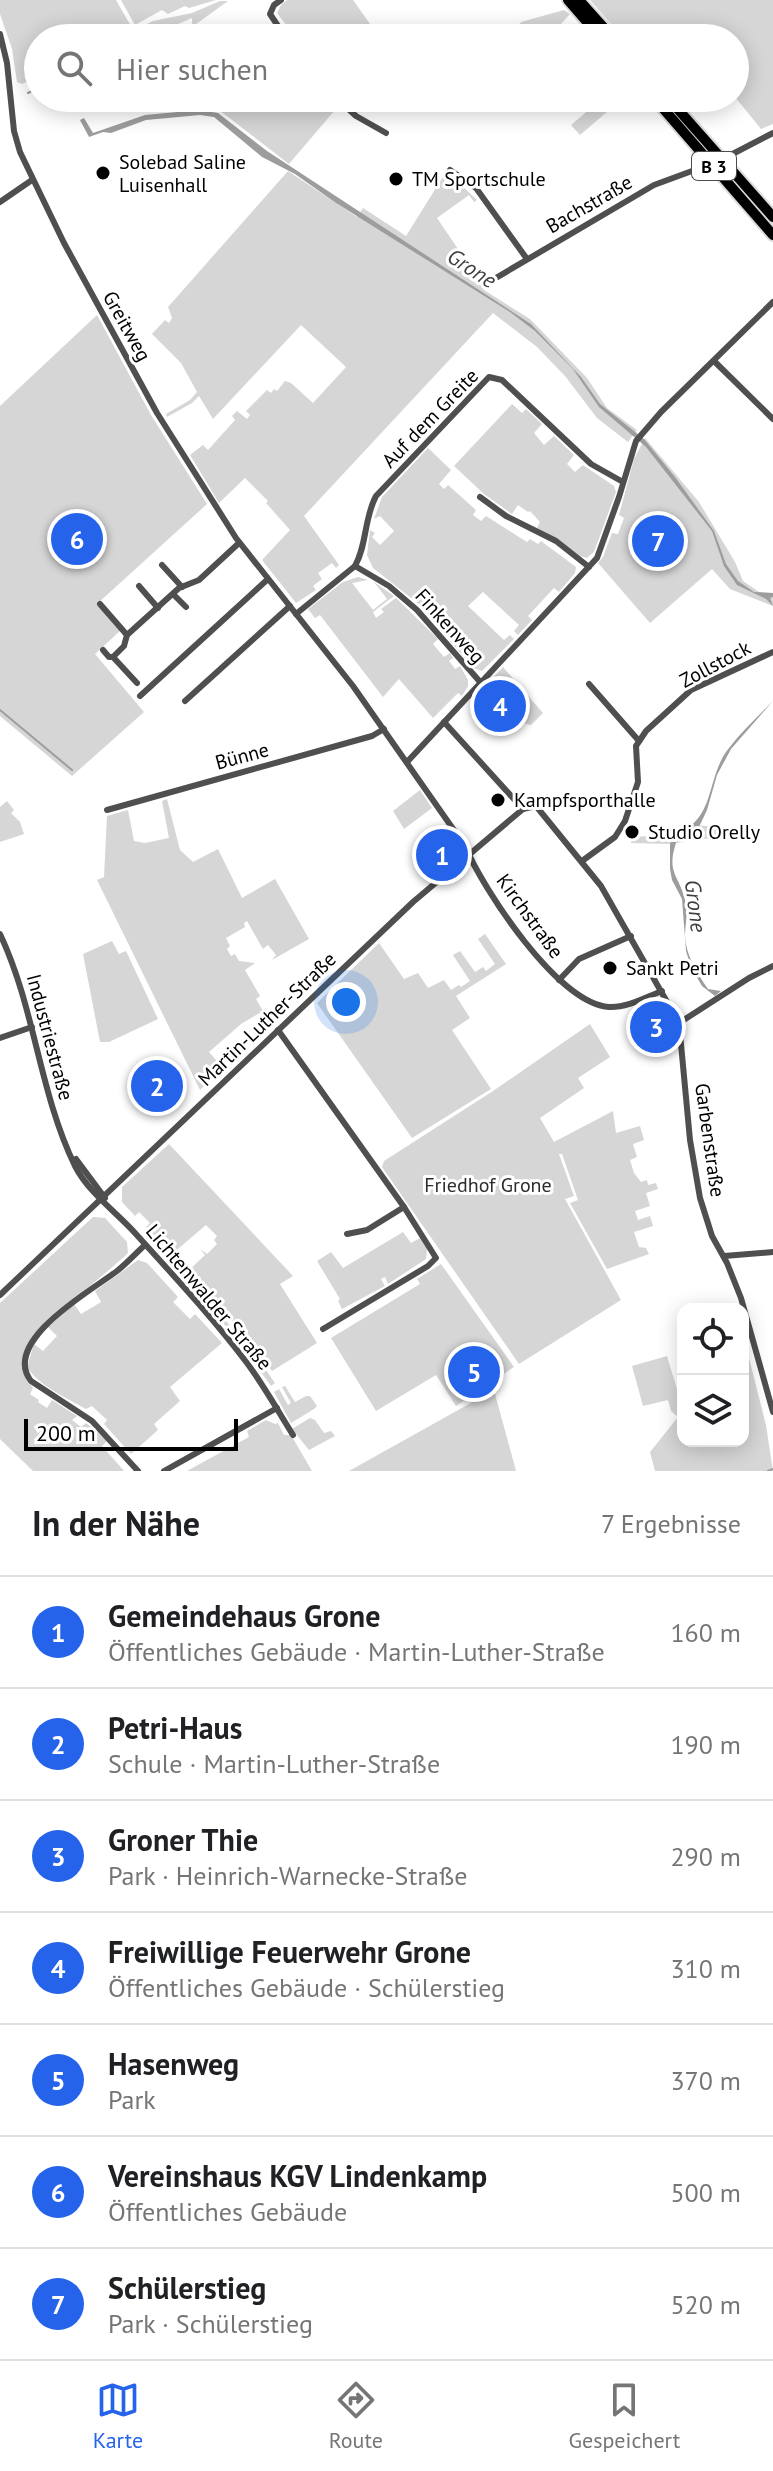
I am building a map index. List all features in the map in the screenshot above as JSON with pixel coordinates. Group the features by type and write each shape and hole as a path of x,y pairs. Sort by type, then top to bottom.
{"main road":[{"path":"568,0 589,24"},
{"path":"579,0 600,24"},
{"name":"B 3","path":"666,112 773,235"},
{"name":"B 3","path":"681,112 773,217"}],"street":[{"path":"276,24 270,11 281,0"},
{"name":"Greitweg","path":"0,34 14,131 32,180 157,413 239,543 384,729 468,854"},
{"path":"352,112 386,133"},
{"name":"Bachstraße","path":"489,282 654,185 723,159 773,133"},
{"path":"450,170 476,188 527,259"},
{"path":"0,202 32,180"},
{"path":"407,762 599,555 638,437 773,302"},
{"path":"714,361 773,419"},
{"name":"Auf dem Greite","path":"355,566 376,496 489,377 502,380 591,464 623,482"},
{"path":"480,497 506,516 556,541 589,567"},
{"path":"113,657 124,646 127,635 182,587 199,580 239,543"},
{"path":"162,565 182,587"},
{"path":"296,614 355,566"},
{"name":"Finkenweg","path":"355,566 389,586 417,610 481,683"},
{"path":"140,696 268,579"},
{"path":"139,586 158,608"},
{"path":"173,594 186,607"},
{"path":"100,604 127,635"},
{"path":"185,701 290,606"},
{"path":"103,650 137,683"},
{"name":"Zollstock","path":"639,741 691,690 773,652"},
{"path":"582,861 615,837 625,821 638,782 636,750 639,741 589,684"},
{"path":"444,722 525,808 536,806 541,809 582,861 631,936 679,1023 773,966"},
{"name":"Bünne","path":"107,810 273,765 372,736 384,729"},
{"name":"Martin-Luther-Straße","path":"0,1295 413,902 525,808"},
{"name":"Kirchstraße","path":"468,854 506,917 559,980 596,1004 609,1007 662,991"},
{"name":"Industriestraße","path":"0,934 17,973 55,1116 69,1149 102,1198"},
{"path":"559,980 579,959 631,936"},
{"name":"Garbenstraße","path":"679,1023 696,1178 706,1218 741,1298 773,1412"},
{"path":"0,1038 32,1027"},
{"path":"278,1030 404,1207 436,1258 428,1266 323,1329"},
{"name":"Lichtenwalder Straße","path":"102,1198 229,1340 293,1435"},
{"path":"347,1234 367,1230 404,1207"},
{"path":"138,1471 99,1427 31,1381 22,1366 29,1341 54,1313 117,1271 145,1245"},
{"path":"724,1256 773,1252"},
{"path":"164,1471 277,1408"}],"green space":[{"path":"0,0 116,0 130,24 24,24 22,84 17,82 12,49 0,14"},
{"path":"121,0 216,0 189,8 185,6 168,14 162,10 134,24"},
{"path":"287,0 353,0 370,24 285,24 277,13"},
{"path":"590,0 773,0 773,124 761,129 747,112 749,24 611,24"},
{"path":"220,1 228,1 196,24 192,24 192,18 178,24 147,24 153,21 192,13"},
{"path":"564,10 570,14 561,24 520,24"},
{"path":"221,112 333,112 289,164"},
{"path":"586,112 607,112 580,135 571,125"},
{"path":"288,171 357,217 363,208 406,236 444,175 451,185 458,182 477,200 474,202 469,195 437,218 473,271 480,276 480,284 484,290 530,319 587,378 607,408 637,430 628,442 597,418 565,376 537,347 493,313 304,516 339,565 336,568 332,563 318,573 322,579 313,586 316,590 296,603 262,560 290,530 245,478 219,503 190,455 203,445 208,450 235,420 232,416 237,411 247,419 250,415 246,411 267,390 271,393 274,389 277,391 285,381 313,403 346,367 301,325 213,419 199,396 167,417 166,414 190,400 197,392 181,363 152,334 165,320 169,323 172,318 168,307"},
{"path":"97,315 151,415 207,504 98,603 121,630 95,654 144,712 72,776 0,716 0,406"},
{"path":"512,404 522,413 526,409 542,424 534,433 544,445 554,436 574,455 567,464 575,472 583,465 614,486 616,492 594,552 587,558 537,528 540,522 530,511 518,505 512,514 484,494 454,466"},
{"path":"645,438 699,502 743,581 759,592 773,593 773,606 730,589 712,569 650,623 598,563 612,533 618,534 624,518 619,515 634,459"},
{"path":"428,448 451,470 439,484 444,489 448,485 476,510 473,515 481,521 486,516 527,542 530,539 538,544 541,541 576,567 575,573 559,592 554,588 528,616 532,620 518,635 514,631 519,625 483,592 468,606 504,640 510,635 514,639 482,671 473,668 420,605 373,568 367,555 370,530 375,533 372,537 380,545 394,531 380,516 374,519 382,497"},
{"path":"358,577 368,580 352,583 373,610 387,599 374,582 394,596 373,612 376,618 384,612 381,609 396,598 438,639 433,644 444,657 450,653 453,658 449,661 455,669 460,666 468,680 462,696 458,693 433,718 399,679 383,697 320,615 315,618 308,609 343,582"},
{"path":"503,667 543,713 531,725 522,723 488,683"},
{"path":"420,790 432,808 404,829 393,811"},
{"path":"167,799 180,850 193,862 218,849 242,898 275,879 309,939 272,960 276,955 268,945 263,949 247,921 245,927 226,938 231,956 235,954 239,961 255,963 245,970 260,996 256,999 263,1011 241,1024 209,1052 223,1068 200,1090 97,880 104,877 107,816 128,810 134,841 145,843 169,838 162,801"},
{"path":"7,801 24,834 0,842 0,807"},
{"path":"695,825 739,829 739,834 670,844 631,843 632,836 666,837"},
{"path":"485,934 506,964 456,996 470,1018 452,1030 491,1089 412,1138 317,1003 379,943 404,979 418,973 428,988 444,980 451,990 459,985 461,987 470,981 453,955 460,951 475,972 483,967 486,971 495,964 478,939"},
{"path":"112,941 119,954 126,951 158,1019 109,1042 100,1042 83,954"},
{"path":"651,1001 663,1004 676,1032 648,1047 631,1013 650,1006"},
{"name":"Friedhof Grone","path":"590,1024 610,1057 578,1078 584,1088 540,1118 554,1142 613,1111 616,1133 640,1126 644,1140 633,1144 637,1157 630,1160 641,1182 647,1180 648,1185 656,1183 658,1189 646,1193 650,1206 635,1211 638,1220 650,1216 653,1226 634,1232 639,1247 646,1248 649,1254 607,1269 570,1203 578,1200 562,1154 559,1154 574,1196 565,1199 621,1300 519,1364 382,1167 384,1161"},
{"path":"169,1144 293,1276 280,1284 317,1343 272,1371 234,1323 187,1272 205,1255 200,1249 207,1254 217,1244 214,1240 217,1236 206,1225 172,1254 146,1227 150,1223 139,1212 135,1216 122,1202 122,1187"},
{"path":"93,1217 105,1218 127,1242 128,1253 79,1295 42,1334 31,1353 27,1371 33,1388 30,1394 47,1408 52,1400 77,1416 72,1420 81,1427 86,1423 93,1428 93,1432 95,1430 107,1441 102,1446 124,1471 33,1471 0,1439 0,1303"},
{"path":"403,1232 411,1243 420,1238 427,1249 426,1259 388,1284 385,1277 381,1279 385,1286 342,1309 340,1299 317,1261 331,1252 343,1268"},
{"path":"138,1260 147,1263 178,1297 173,1302 190,1319 195,1314 222,1343 170,1387 180,1401 154,1424 158,1430 131,1454 104,1424 107,1420 92,1406 86,1409 54,1391 27,1367 34,1344 43,1351 57,1336 48,1327 74,1304 81,1314 101,1302 95,1291"},
{"path":"441,1264 514,1367 456,1406 436,1375 376,1411 331,1338 420,1284 417,1279"},
{"path":"180,1270 252,1350 275,1383 271,1386"},
{"path":"667,1356 677,1389 677,1416 671,1411 668,1400 643,1406 632,1366"},
{"path":"749,1358 766,1425 773,1471 655,1471 650,1452 677,1418 677,1447 749,1447"},
{"path":"285,1386 295,1402 310,1396 317,1406 291,1423 274,1392 279,1389 288,1405 291,1403 282,1387"},
{"path":"494,1390 516,1471 349,1471"},
{"path":"310,1418 324,1433 331,1431 335,1436 309,1450 292,1429"},
{"path":"266,1420 278,1423 284,1435 291,1435 312,1471 187,1471 249,1437 247,1431"}],"shaded area":[{"path":"218,113 267,151 531,324 581,377 600,404 644,439 714,531 726,564 738,581 754,592 773,593 770,598 773,606 766,599 737,585 724,566 712,531 646,447 599,407 573,369 535,331 295,174 262,157 214,117 200,115 146,120 111,133 103,132 89,137 80,120 84,118 93,133 145,115"},
{"path":"773,701 731,749 717,775 699,827 678,837 672,859 686,904 687,950 708,989 721,991 715,996 702,986 686,951 682,899 672,880 670,844 674,835 688,828 704,809 716,772 729,748"}],"waterway":[{"path":"0,710 72,770"},
{"path":"768,1471 773,1469"}],"place":[{"name":"Solebad Saline Luisenhall","path":"103,173"},
{"name":"TM Sportschule","path":"396,179"},
{"name":"Vereinshaus KGV Lindenkamp","path":"77,539"},
{"name":"Schülerstieg","path":"658,541"},
{"name":"Freiwillige Feuerwehr Grone","path":"500,706"},
{"name":"Kampfsporthalle","path":"498,800"},
{"name":"Studio Orelly","path":"632,832"},
{"name":"Gemeindehaus Grone","path":"442,855"},
{"name":"Sankt Petri","path":"610,968"},
{"name":"Groner Thie","path":"656,1027"},
{"name":"Petri-Haus","path":"157,1086"},
{"name":"Hasenweg","path":"474,1372"}],"water label":[{"name":"Grone","path":"472,268"},
{"name":"Grone","path":"696,906"}]}
